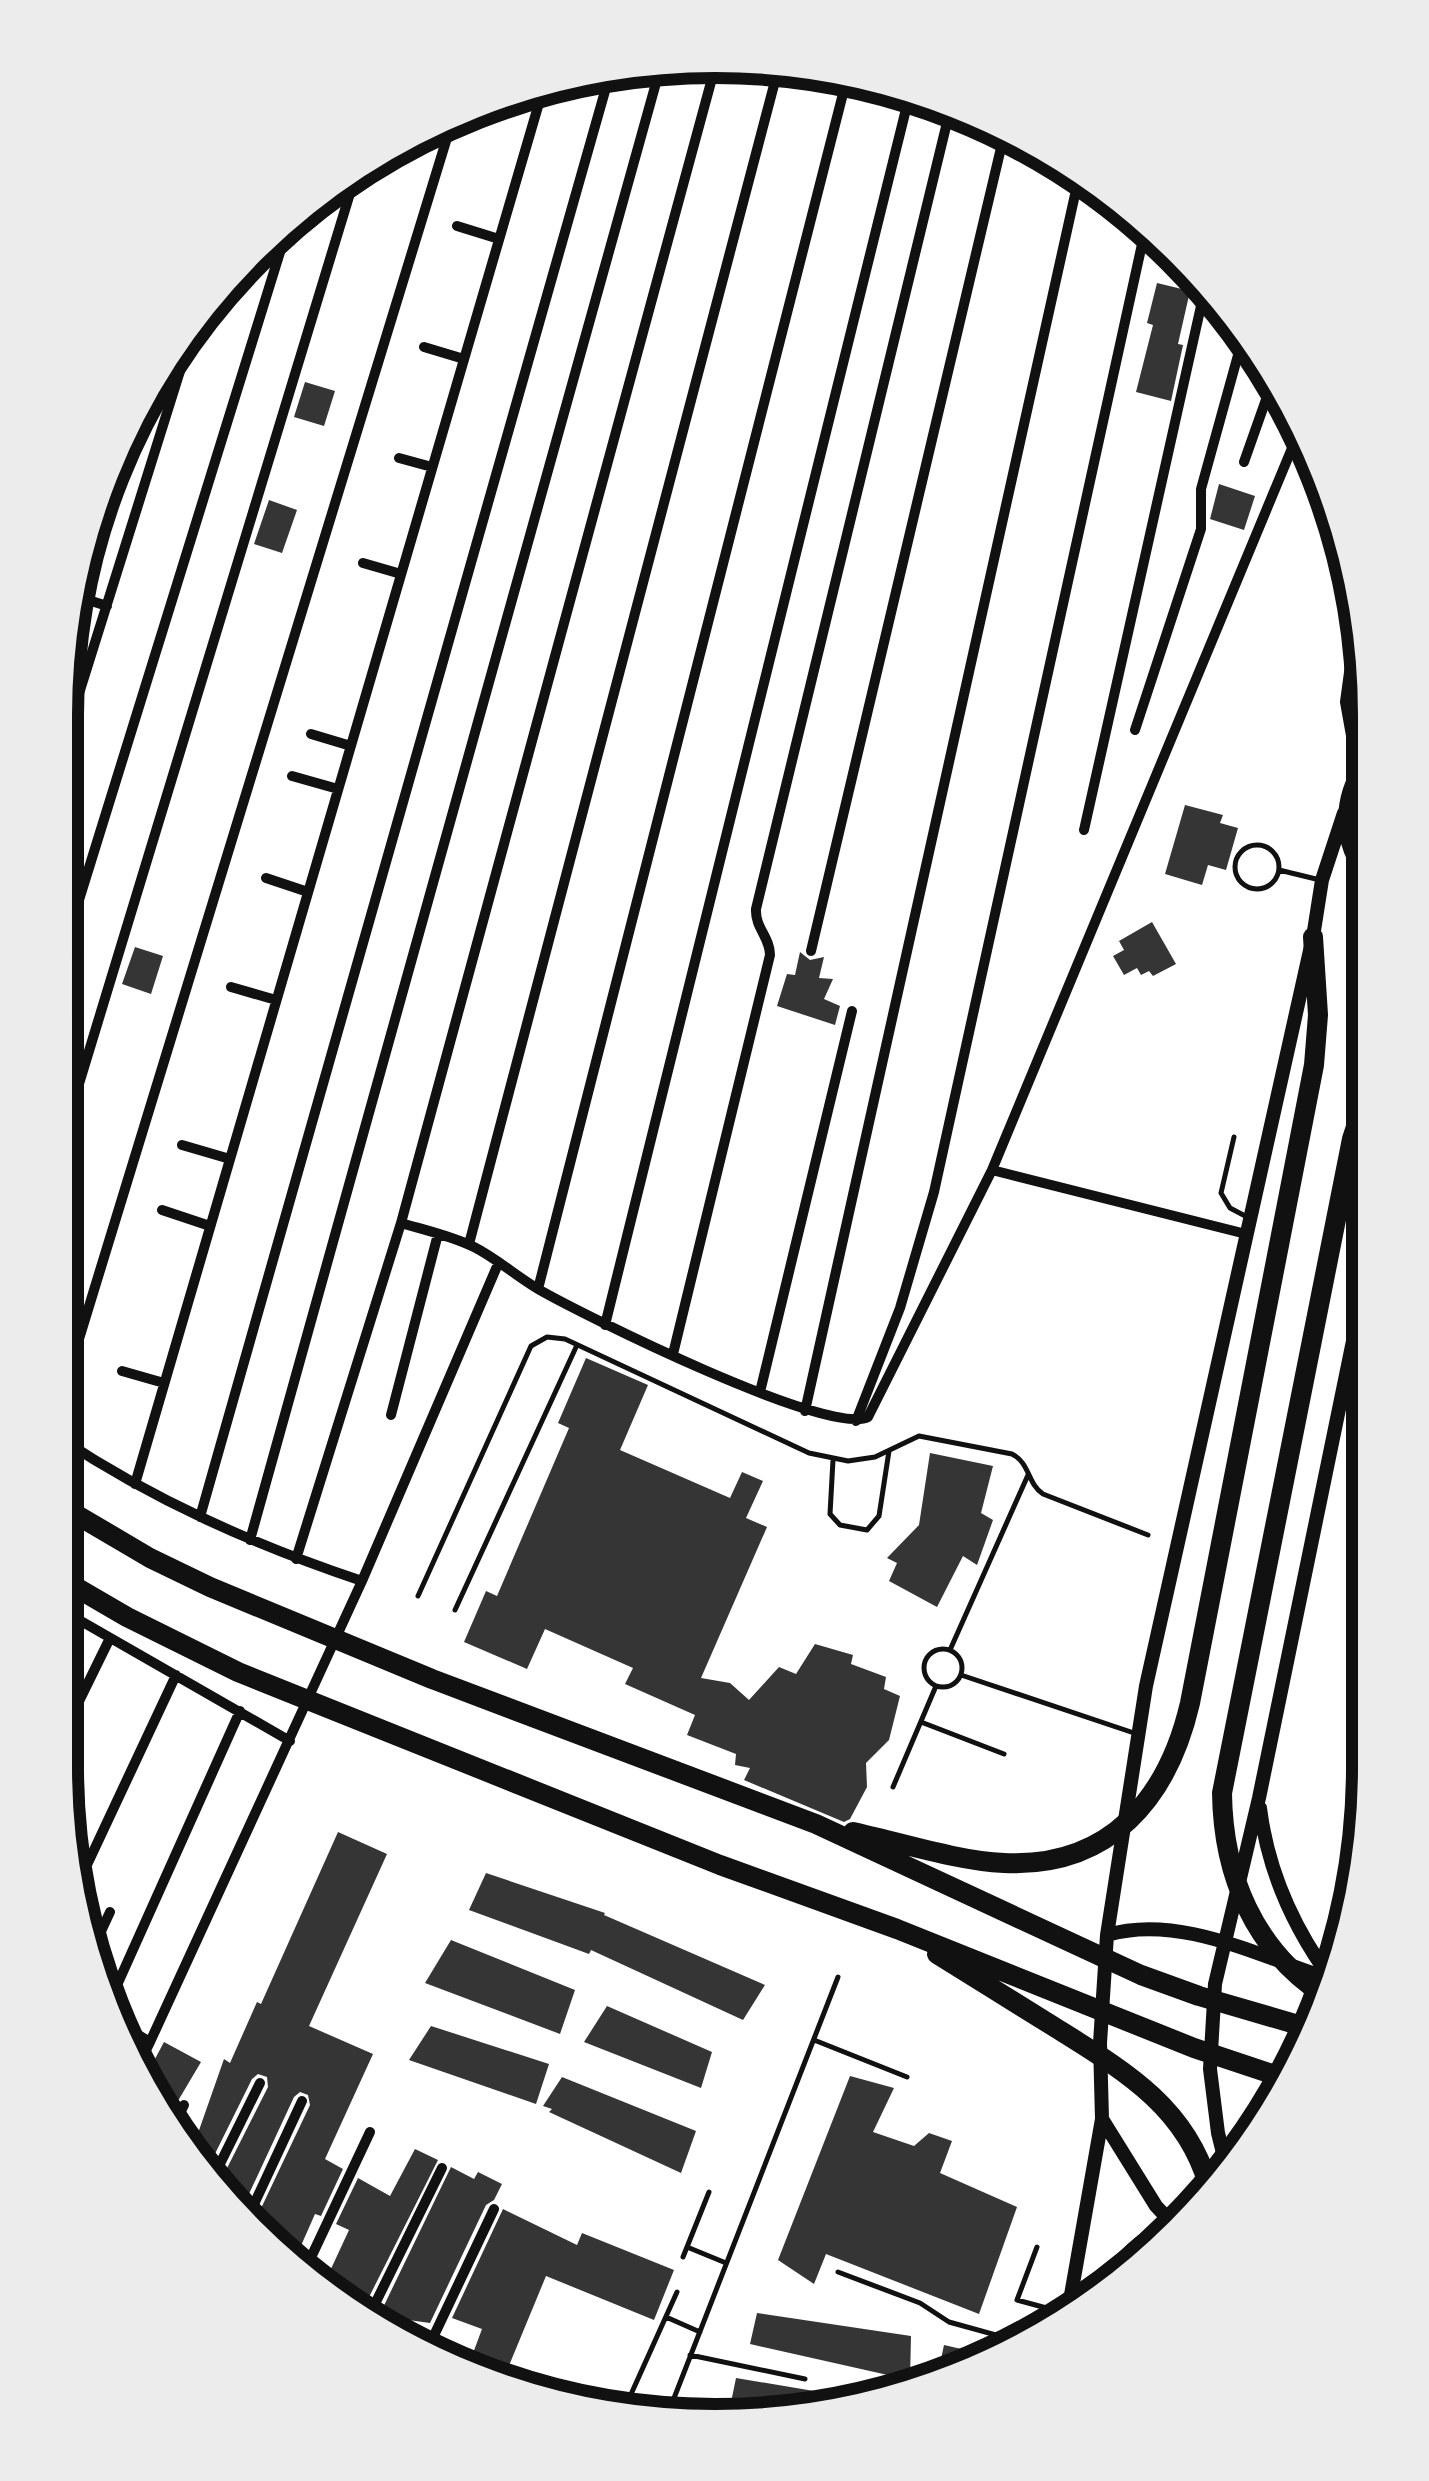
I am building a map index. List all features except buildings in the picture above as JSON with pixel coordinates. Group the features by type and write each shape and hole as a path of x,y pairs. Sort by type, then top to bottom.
{"highway":[{"path":"816,1824 978,1860 1046,1860 1089,1846 1127,1822 1169,1770 1190,1703 1314,1065 1318,1015 1313,937"},
{"path":"1312,1987 1282,1961 1246,1907 1226,1845 1222,1793 1352,1138"},
{"path":"78,1516 150,1558 210,1587 432,1679 816,1824 1141,1975 1297,2024"},
{"path":"78,1589 126,1618 238,1672 720,1865 897,1929 1194,2048 1272,2074"},
{"path":"897,1929 1139,2081 1185,2132 1204,2174"}],"street":[{"path":"296,1559 402,1222 711,78"},
{"path":"250,1540 657,81"},
{"path":"469,1244 774,81"},
{"path":"200,1518 605,87"},
{"path":"538,1289 844,91"},
{"path":"134,1484 539,102"},
{"path":"605,1325 906,107"},
{"path":"673,1354 770,955 756,909 947,122"},
{"path":"78,1341 447,137"},
{"path":"811,951 1001,146"},
{"path":"805,1410 1076,191"},
{"path":"78,1087 350,193"},
{"path":"457,226 499,238"},
{"path":"856,1421 900,1308 934,1192 1142,243"},
{"path":"78,903 281,248"},
{"path":"1084,830 1201,304"},
{"path":"424,347 464,360"},
{"path":"1135,730 1201,529 1202,489 1238,352"},
{"path":"78,696 182,367"},
{"path":"1244,462 1267,397"},
{"path":"402,1222 469,1244 538,1289 605,1325 760,1392 805,1410 865,1420 992,1170 1292,447"},
{"path":"399,458 432,467"},
{"path":"363,563 401,574"},
{"path":"88,600 107,606"},
{"path":"1350,678 1347,702 1352,721"},
{"path":"311,734 351,746"},
{"path":"292,776 338,790"},
{"path":"1069,2295 1102,2118 1100,2043 1107,1934 1150,1668 1313,937 1322,880 1352,780"},
{"path":"1344,812 1344,829 1352,854"},
{"path":"266,878 308,892"},
{"path":"231,987 276,1000"},
{"path":"760,1392 852,1011"},
{"path":"182,1145 230,1159"},
{"path":"992,1170 1246,1234"},
{"path":"162,1210 210,1226"},
{"path":"390,1415 438,1234"},
{"path":"145,2052 362,1581 498,1264"},
{"path":"1223,2150 1210,2068 1212,2004 1259,1798 1352,1346"},
{"path":"122,1371 164,1383"},
{"path":"78,1449 200,1518 296,1559 362,1581"},
{"path":"78,1619 290,1741"},
{"path":"78,1703 110,1638"},
{"path":"86,1867 176,1676"},
{"path":"116,1985 240,1711"},
{"path":"1259,1798 1268,1854 1287,1907 1321,1962"},
{"path":"100,1934 110,1912"},
{"path":"1107,1934 1158,1926 1192,1932 1317,1975"},
{"path":"137,2034 150,2042"},
{"path":"219,2166 260,2083"},
{"path":"253,2206 302,2101"},
{"path":"180,2112 184,2104"},
{"path":"1102,2118 1166,2216"},
{"path":"310,2258 370,2132"},
{"path":"375,2305 442,2168"},
{"path":"434,2338 494,2209"}],"lane":[{"path":"1260,845 1275,854 1280,870 1271,884 1254,889 1240,880 1236,864 1244,849 1260,845"},
{"path":"1280,870 1322,880"},
{"path":"1234,1137 1221,1193 1230,1208 1250,1218"},
{"path":"418,1596 531,1346 538,1340 556,1337 808,1452 833,1459 848,1461 889,1451 919,1436 1012,1454 1026,1465 1028,1475 1044,1494 1148,1536"},
{"path":"456,1610 577,1344"},
{"path":"833,1459 830,1514 840,1525 867,1530 879,1516 889,1451"},
{"path":"950,1650 1028,1475"},
{"path":"935,1650 950,1650 961,1660 961,1675 951,1686 936,1686 925,1676 925,1660 935,1650"},
{"path":"961,1675 1138,1734"},
{"path":"893,1787 936,1686"},
{"path":"921,1722 1004,1754"},
{"path":"672,2402 838,1977"},
{"path":"814,2040 907,2076"},
{"path":"683,2257 710,2192"},
{"path":"687,2247 726,2263"},
{"path":"1037,2247 1017,2300 1049,2308"},
{"path":"838,2272 920,2303 949,2322 1001,2335"},
{"path":"632,2392 677,2292"},
{"path":"666,2317 700,2332"},
{"path":"690,2355 805,2379"}]}
